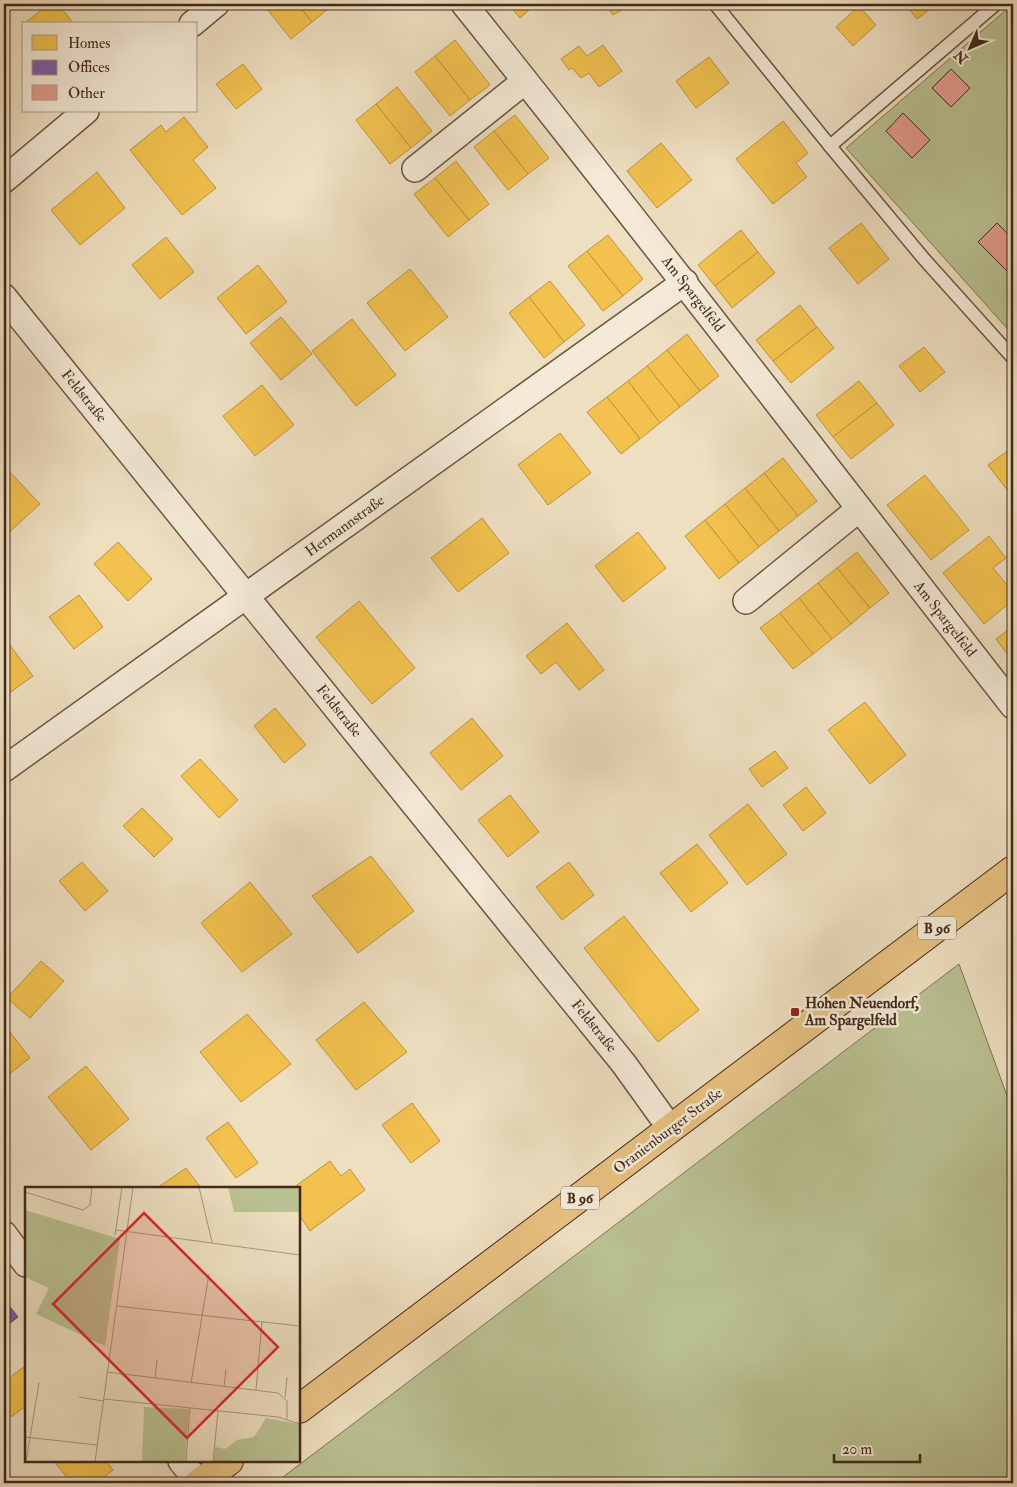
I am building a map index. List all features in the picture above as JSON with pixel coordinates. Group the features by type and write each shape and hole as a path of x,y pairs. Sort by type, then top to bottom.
{"main road":[{"name":"Oranienburger Straße","path":"300,1408 1013,870"},
{"path":"199,1483 228,1462"}],"street":[{"path":"194,22 216,4"},
{"name":"Am Spargelfeld","path":"464,4 685,282 1013,706"},
{"path":"415,169 526,81"},
{"path":"4,180 85,112"},
{"name":"Hermannstraße","path":"4,769 685,282"},
{"name":"Feldstraße","path":"4,297 624,1064 670,1128"},
{"path":"746,601 859,509"},
{"path":"4,1234 25,1263"},
{"path":"182,1462 199,1483"}],"lane":[{"path":"715,4 924,259 1013,358"},
{"path":"830,146 996,4"}],"green space":[{"path":"1013,4 1013,335 846,148"},
{"path":"959,964 1013,1112 1013,1483 287,1483 283,1477"}],"building: Homes":[{"path":"49,4 58,4 72,22 26,22"},
{"path":"263,4 298,4 312,22 291,39"},
{"path":"298,4 332,4 333,5 312,22"},
{"path":"508,4 536,4 520,18"},
{"path":"606,4 631,4 613,15"},
{"path":"905,4 937,4 917,19"},
{"path":"859,6 876,25 853,46 836,27"},
{"path":"455,40 490,85 470,100 435,56"},
{"path":"603,45 622,71 599,87 589,73 581,78 572,68 569,70 561,59 579,46 587,56"},
{"path":"435,56 470,100 450,116 415,72"},
{"path":"709,57 729,83 696,108 676,81"},
{"path":"243,64 262,89 236,109 216,84"},
{"path":"397,87 432,131 411,148 376,104"},
{"path":"376,104 411,148 390,164 356,120"},
{"path":"515,115 549,158 528,174 494,131"},
{"path":"184,117 208,147 193,160 216,188 182,215 130,150 161,125 166,132"},
{"path":"783,121 808,153 796,163 807,177 773,204 736,159"},
{"path":"494,131 528,174 508,190 474,147"},
{"path":"661,143 692,180 657,208 627,171"},
{"path":"456,161 489,204 469,220 435,178"},
{"path":"97,172 125,208 80,245 51,210"},
{"path":"435,178 469,220 448,237 414,194"},
{"path":"861,223 889,259 858,284 829,248"},
{"path":"741,230 758,252 715,286 698,265"},
{"path":"608,235 643,279 623,296 587,251"},
{"path":"166,237 194,272 160,299 132,265"},
{"path":"587,251 623,296 603,311 568,266"},
{"path":"758,252 775,273 732,308 715,286"},
{"path":"258,265 287,302 246,334 217,298"},
{"path":"410,269 448,317 405,351 367,303"},
{"path":"550,281 585,325 564,342 529,297"},
{"path":"529,297 564,342 544,358 509,313"},
{"path":"800,305 817,327 773,361 756,340"},
{"path":"281,317 312,354 281,380 250,343"},
{"path":"352,319 396,375 356,406 312,351"},
{"path":"817,327 834,348 791,383 773,361"},
{"path":"687,334 719,376 700,391 667,350"},
{"path":"924,347 945,372 920,392 899,366"},
{"path":"667,350 700,391 680,407 647,366"},
{"path":"647,366 680,407 660,423 628,381"},
{"path":"628,381 660,423 640,439 607,397"},
{"path":"859,381 877,403 833,437 816,415"},
{"path":"262,385 294,425 255,456 223,416"},
{"path":"607,397 640,439 621,454 587,412"},
{"path":"877,403 894,425 851,459 833,437"},
{"path":"560,433 591,473 548,505 518,465"},
{"path":"1013,447 1013,487 1008,491 988,465"},
{"path":"783,458 817,501 798,516 764,473"},
{"path":"7,469 40,504 4,537 4,472"},
{"path":"764,473 798,516 779,531 745,488"},
{"path":"925,475 969,530 931,560 887,505"},
{"path":"745,488 779,531 759,547 725,504"},
{"path":"725,504 759,547 739,563 705,520"},
{"path":"482,518 509,553 458,592 431,558"},
{"path":"705,520 739,563 719,579 685,536"},
{"path":"638,532 666,568 623,602 595,566"},
{"path":"989,536 1006,558 993,568 1013,592 1013,600 984,624 943,573"},
{"path":"118,542 152,579 128,601 94,564"},
{"path":"857,552 889,593 870,608 837,568"},
{"path":"837,568 870,608 851,624 818,583"},
{"path":"818,583 851,624 832,639 799,598"},
{"path":"79,595 103,627 74,649 49,617"},
{"path":"799,598 832,639 813,654 780,613"},
{"path":"359,601 415,668 372,704 316,637"},
{"path":"780,613 813,654 793,669 760,628"},
{"path":"567,623 604,670 579,690 556,662 541,674 526,656"},
{"path":"1013,626 1013,662 996,639"},
{"path":"9,644 33,676 4,697 4,648"},
{"path":"865,702 906,755 870,784 828,730"},
{"path":"275,708 306,745 284,763 254,726"},
{"path":"472,718 503,756 461,790 430,753"},
{"path":"775,751 788,768 762,787 749,769"},
{"path":"200,759 238,800 219,818 181,776"},
{"path":"806,787 826,813 803,831 783,805"},
{"path":"510,795 539,832 508,857 478,820"},
{"path":"748,804 787,854 747,885 709,835"},
{"path":"142,808 173,839 154,857 123,826"},
{"path":"697,844 728,883 691,912 660,873"},
{"path":"371,856 414,911 358,953 312,896"},
{"path":"82,862 108,891 85,911 59,881"},
{"path":"569,862 594,895 562,920 536,887"},
{"path":"250,882 292,934 242,972 201,923"},
{"path":"624,916 699,1010 658,1042 584,948"},
{"path":"41,961 64,981 30,1018 7,998"},
{"path":"364,1002 407,1052 356,1090 316,1040"},
{"path":"247,1014 291,1064 241,1102 200,1052"},
{"path":"10,1032 30,1058 4,1078 4,1037"},
{"path":"86,1066 129,1119 91,1150 48,1097"},
{"path":"412,1103 440,1141 411,1163 382,1125"},
{"path":"228,1122 258,1163 236,1178 206,1138"},
{"path":"330,1161 341,1176 350,1169 365,1190 310,1231 300,1216 300,1187 294,1187"},
{"path":"186,1168 200,1187 158,1187"},
{"path":"25,1366 25,1407 11,1417 4,1408 4,1382"},
{"path":"55,1462 107,1462 113,1470 97,1483 71,1483"}],"building: Offices":[{"path":"4,1299 18,1317 4,1328"}],"building: Other":[{"path":"951,69 970,88 951,107 932,88"},
{"path":"903,113 930,140 912,158 886,131"},
{"path":"997,223 1013,239 1013,277 978,242"}],"place":[{"name":"Hohen Neuendorf, Am Spargelfeld","path":"795,1012"}]}
